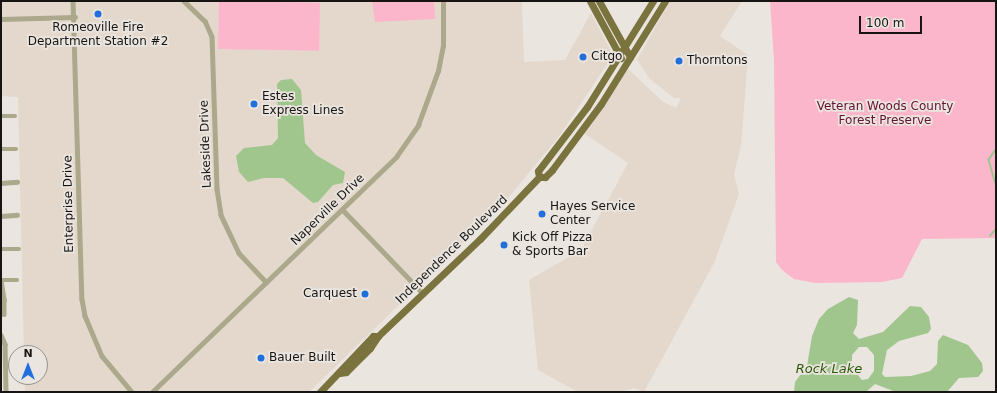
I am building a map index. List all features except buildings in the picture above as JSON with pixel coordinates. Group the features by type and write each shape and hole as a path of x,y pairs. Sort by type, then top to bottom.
{"main road":[{"path":"590,1 619,55 626,64"},
{"path":"599,1 630,57"},
{"name":"Independence Boulevard","path":"539,177 538,171 580,115 652,1"},
{"name":"Independence Boulevard","path":"320,392 340,373 342,366 373,336 378,336 423,293 539,177 545,177 569,148 626,64 665,1"}],"street":[{"name":"Enterprise Drive","path":"73,1 75,17 82,299 85,316 102,356 132,392"},
{"name":"Lakeside Drive","path":"184,1 205,21 212,37 217,189 221,215 240,253 266,282"},
{"name":"Naperville Drive","path":"152,392 343,210 396,157 418,125 438,71 443,46 443,1"},
{"path":"1,19 75,17"},
{"path":"1,116 15,116"},
{"path":"1,150 16,149"},
{"path":"1,182 16,182"},
{"path":"343,210 423,293"},
{"path":"1,216 17,215"},
{"path":"1,249 19,249"},
{"path":"4,314 2,280 17,280"},
{"path":"2,336 6,392"}],"shaded area":[{"path":"1,1 522,1 524,62 565,60 591,13 613,55 560,135 505,202 309,392 25,392 25,385 48,385 48,345 24,345 18,97 1,96"},
{"path":"670,1 742,1 720,36 748,55 741,146 734,174 739,194 714,263 644,392 634,388 619,392 578,392 538,370 529,280 581,250 628,163 582,132 626,67 663,102 676,108 681,98 674,98 650,79 637,60"}],"green space":[{"path":"219,1 320,3 319,51 218,49"},
{"path":"372,1 434,1 435,19 375,22"},
{"name":"Veteran Woods County Forest Preserve","path":"770,1 996,1 996,238 922,239 902,278 882,282 815,283 794,279 782,270 776,262 774,61"}],"water":[{"path":"292,79 301,90 305,143 316,155 345,172 343,183 333,185 318,202 313,203 283,178 264,178 248,182 239,172 236,156 244,148 272,145 278,138 277,84 281,80"},
{"name":"Rock Lake","path":"849,297 858,300 857,325 853,333 859,339 883,332 910,306 921,307 929,317 931,329 928,333 899,341 887,350 882,374 885,377 911,376 930,371 937,364 938,341 943,335 968,345 982,363 983,371 978,377 959,378 947,392 896,392 875,384 866,392 794,392 795,382 807,366 812,336 819,319 828,309","holes":["859,347 867,347 874,355 874,371 868,379 862,380 852,368 852,355"]}],"waterway":[{"path":"996,150 989,160 996,185"},
{"path":"990,236 996,229"}],"place":[{"name":"Romeoville Fire Department Station #2","path":"98,14"},
{"name":"Citgo","path":"583,57"},
{"name":"Thorntons","path":"679,61"},
{"name":"Estes Express Lines","path":"254,104"},
{"name":"Hayes Service Center","path":"542,214"},
{"name":"Kick Off Pizza & Sports Bar","path":"504,245"},
{"name":"Carquest","path":"365,294"},
{"name":"Bauer Built","path":"261,358"}]}
